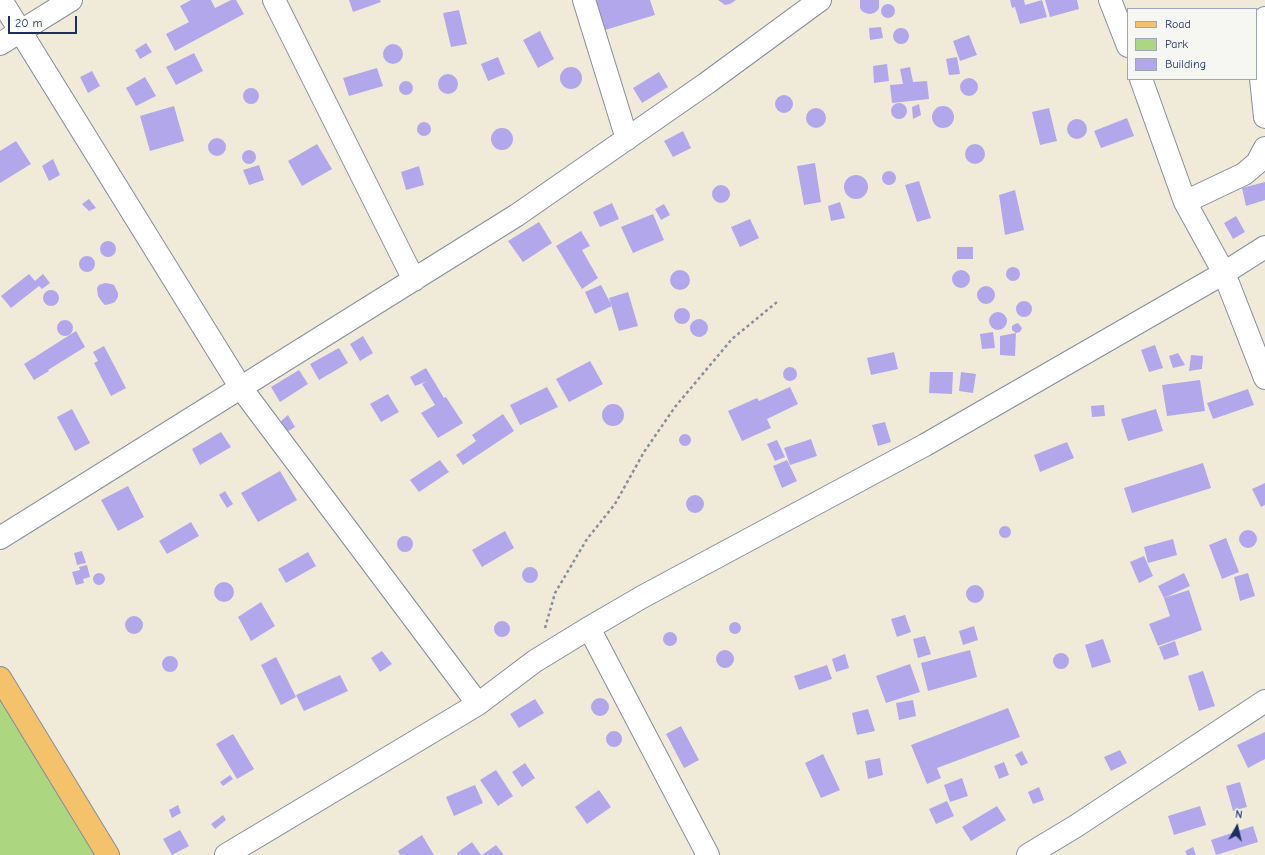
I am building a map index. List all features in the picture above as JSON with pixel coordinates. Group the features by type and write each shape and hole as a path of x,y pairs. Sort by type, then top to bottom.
{"main road":[{"path":"0,678 108,855"}],"street":[{"path":"1,0 241,388 478,704"},
{"path":"0,44 71,0"},
{"path":"274,0 414,280"},
{"path":"584,0 627,139"},
{"path":"0,538 517,215 707,83 820,0"},
{"path":"1110,0 1127,43"},
{"path":"1265,18 1258,35 1258,50 1265,117"},
{"path":"1141,80 1184,202 1224,273 1265,378"},
{"path":"1184,202 1244,174 1257,163 1265,148"},
{"path":"226,855 478,704 535,661 589,628 642,597 925,444 1224,273 1265,247"},
{"path":"589,628 708,855"},
{"path":"1028,855 1076,826 1265,701"}],"path":[{"path":"535,661 555,593 587,539 615,504 644,452 675,407 732,339 777,302"}],"green space":[{"path":"0,678 108,855 0,855"}],"building":[{"path":"191,0 211,0 215,8 231,0 236,0 244,14 175,51 166,34 189,22 180,6"},
{"path":"349,0 380,0 381,2 353,12"},
{"path":"596,0 650,0 655,15 605,30"},
{"path":"718,0 736,0 725,5"},
{"path":"860,0 879,0 879,8 874,13 865,13 860,8"},
{"path":"1010,0 1024,0 1025,5 1042,0 1047,17 1020,24 1015,7 1012,8"},
{"path":"1045,0 1077,0 1079,9 1050,17"},
{"path":"885,4 891,4 895,8 895,14 891,18 885,18 881,14 881,8"},
{"path":"459,10 467,44 451,47 443,13"},
{"path":"881,27 883,38 870,40 869,28"},
{"path":"901,28 907,30 909,36 907,42 901,44 895,42 893,36 895,30"},
{"path":"540,31 554,59 538,68 523,40"},
{"path":"969,35 977,55 960,61 953,41"},
{"path":"146,43 152,52 140,59 135,50"},
{"path":"393,44 400,47 403,54 400,61 393,64 386,61 383,54 386,47"},
{"path":"194,53 203,71 176,85 166,67"},
{"path":"498,57 505,74 488,81 481,64"},
{"path":"957,57 960,74 949,75 946,59"},
{"path":"887,64 889,81 874,83 873,66"},
{"path":"571,67 579,70 582,78 579,86 571,89 563,86 560,78 563,70"},
{"path":"910,67 913,82 927,81 929,99 892,103 890,85 903,84 900,69"},
{"path":"377,68 383,86 349,96 343,78"},
{"path":"92,71 100,86 88,93 80,77"},
{"path":"659,72 668,87 642,103 633,88"},
{"path":"444,74 452,74 458,80 458,88 452,94 444,94 438,88 438,80"},
{"path":"145,77 156,96 136,106 126,88"},
{"path":"969,78 975,81 978,87 975,93 969,96 963,93 960,87 963,81"},
{"path":"406,81 411,83 413,88 411,93 406,95 401,93 399,88 401,83"},
{"path":"248,88 254,88 259,93 257,102 254,104 248,104 243,99 243,93"},
{"path":"784,95 790,98 793,104 790,110 784,113 778,110 775,104 778,98"},
{"path":"899,103 906,108 907,111 902,118 899,119 892,114 891,111 896,104"},
{"path":"919,104 921,115 913,119 912,107"},
{"path":"174,106 184,141 150,151 140,116"},
{"path":"943,106 951,109 954,117 951,125 943,128 935,125 932,117 935,109"},
{"path":"816,108 823,111 826,118 823,125 816,128 809,125 806,118 809,111"},
{"path":"1049,108 1057,141 1040,145 1032,112"},
{"path":"1127,118 1134,136 1101,148 1094,131"},
{"path":"1077,119 1084,122 1087,129 1084,136 1077,139 1070,136 1067,129 1070,122"},
{"path":"424,122 429,124 431,129 429,134 424,136 419,134 417,129 419,124"},
{"path":"502,128 510,131 513,139 510,147 502,150 494,147 491,139 494,131"},
{"path":"683,131 691,148 673,157 664,141"},
{"path":"217,138 223,141 226,147 223,153 217,156 211,153 208,147 211,141"},
{"path":"16,141 31,164 0,183 0,151"},
{"path":"317,144 332,169 302,186 288,161"},
{"path":"971,144 979,144 985,150 985,158 979,164 971,164 965,158 965,150"},
{"path":"249,150 254,152 256,157 254,162 249,164 244,162 242,157 244,152"},
{"path":"53,159 60,175 49,181 42,166"},
{"path":"815,163 821,202 804,205 797,166"},
{"path":"259,165 264,180 249,185 243,170"},
{"path":"419,166 424,185 406,190 401,172"},
{"path":"886,171 892,171 896,175 896,181 892,185 886,185 882,181 882,175"},
{"path":"856,175 864,179 868,187 864,195 856,199 848,195 844,187 848,179"},
{"path":"919,181 931,218 917,222 905,185"},
{"path":"1265,182 1265,200 1246,206 1242,188"},
{"path":"721,185 728,187 730,194 728,201 721,203 714,201 712,194 714,187"},
{"path":"1015,190 1024,230 1005,235 999,195"},
{"path":"89,199 96,208 89,211 82,204"},
{"path":"840,202 845,218 831,221 828,206"},
{"path":"612,203 619,219 600,227 593,212"},
{"path":"664,204 670,215 661,220 655,209"},
{"path":"653,214 664,240 633,253 621,227"},
{"path":"1236,216 1245,232 1233,239 1224,223"},
{"path":"750,219 759,238 740,247 731,227"},
{"path":"539,222 552,243 523,262 508,241"},
{"path":"581,231 590,246 582,250 598,278 582,289 556,246"},
{"path":"108,241 114,243 116,249 114,255 108,257 102,255 100,249 102,243"},
{"path":"957,247 973,247 973,259 957,259"},
{"path":"87,256 93,258 95,264 93,270 87,272 81,270 79,264 81,258"},
{"path":"1010,267 1016,267 1020,271 1020,277 1016,281 1010,281 1006,277 1006,271"},
{"path":"680,270 687,273 690,280 687,287 680,290 673,287 670,280 673,273"},
{"path":"957,270 965,270 970,275 968,286 965,288 957,288 952,283 952,275"},
{"path":"29,274 35,281 43,274 50,283 42,289 39,286 11,308 1,296"},
{"path":"105,283 114,285 118,293 118,297 115,302 105,305 98,296 97,288 99,285"},
{"path":"601,285 612,306 595,314 585,292"},
{"path":"986,286 992,289 995,295 992,301 986,304 980,301 977,295 980,289"},
{"path":"51,290 57,292 59,298 57,304 51,306 45,304 43,298 45,292"},
{"path":"628,292 638,326 619,331 609,298"},
{"path":"1021,301 1027,301 1032,306 1030,315 1027,317 1021,317 1016,312 1016,306"},
{"path":"682,308 688,310 690,316 688,322 682,324 676,322 674,316 676,310"},
{"path":"998,312 1004,315 1007,321 1004,327 998,330 992,327 989,321 992,315"},
{"path":"699,319 705,322 708,328 705,334 699,337 693,334 690,328 693,322"},
{"path":"65,320 71,322 73,328 71,334 65,336 59,334 57,328 59,322"},
{"path":"1018,323 1022,328 1020,332 1016,333 1012,330 1012,326"},
{"path":"76,331 85,347 34,380 24,364"},
{"path":"993,332 995,348 982,349 980,334"},
{"path":"1016,333 1015,356 1000,355 1000,336"},
{"path":"363,336 373,353 360,361 350,344"},
{"path":"1155,345 1163,368 1149,372 1141,350"},
{"path":"104,346 126,388 111,396 94,363 98,361 93,352"},
{"path":"339,348 348,363 319,380 310,364"},
{"path":"894,352 898,369 871,375 867,358"},
{"path":"1178,353 1185,365 1173,368 1169,356"},
{"path":"1191,355 1203,356 1202,369 1189,371"},
{"path":"590,361 603,384 569,402 556,379"},
{"path":"787,367 793,367 797,371 797,377 793,381 787,381 783,377 783,371"},
{"path":"426,368 444,398 446,397 463,423 438,438 421,413 435,405 422,384 427,381 415,386 410,377"},
{"path":"299,370 308,384 280,402 271,387"},
{"path":"930,372 953,372 952,394 929,393"},
{"path":"961,372 976,374 973,393 959,391"},
{"path":"1200,380 1205,411 1167,416 1162,385"},
{"path":"547,387 558,407 520,425 510,405"},
{"path":"790,387 798,404 767,419 771,428 742,441 728,411 757,398 759,401"},
{"path":"1248,389 1254,405 1213,419 1207,403"},
{"path":"388,394 399,412 381,422 370,404"},
{"path":"613,404 621,407 624,415 621,423 613,426 605,423 602,415 605,407"},
{"path":"1104,405 1105,416 1092,417 1091,406"},
{"path":"72,409 90,443 75,451 57,417"},
{"path":"1156,409 1163,431 1128,441 1121,419"},
{"path":"503,414 514,431 463,465 456,455 476,441 472,435"},
{"path":"288,415 295,427 287,432 281,421"},
{"path":"885,422 891,442 878,446 872,425"},
{"path":"221,432 231,447 200,465 192,449"},
{"path":"683,434 687,434 691,440 687,446 683,446 679,442 679,438"},
{"path":"811,439 817,456 790,465 784,448"},
{"path":"777,440 785,457 775,461 767,444"},
{"path":"1067,442 1074,458 1040,472 1034,455"},
{"path":"440,460 449,472 419,492 410,480"},
{"path":"787,460 797,481 782,488 773,466"},
{"path":"1203,463 1211,488 1132,513 1124,488"},
{"path":"280,471 297,500 258,522 241,493"},
{"path":"1265,483 1265,505 1261,507 1252,489"},
{"path":"128,486 144,517 118,531 101,500"},
{"path":"225,491 233,504 227,508 219,495"},
{"path":"695,495 701,498 704,504 701,510 695,513 689,510 686,504 689,498"},
{"path":"191,522 199,536 167,554 159,541"},
{"path":"1003,526 1007,526 1011,532 1007,538 1003,538 999,534 999,530"},
{"path":"1248,530 1254,533 1257,539 1254,545 1248,548 1242,545 1239,539 1242,533"},
{"path":"505,531 514,548 482,567 472,550"},
{"path":"402,536 408,536 413,541 411,550 408,552 402,552 397,547 397,541"},
{"path":"1226,538 1239,572 1222,579 1209,545"},
{"path":"1173,539 1177,555 1148,563 1144,547"},
{"path":"82,551 86,563 77,565 74,553"},
{"path":"308,552 316,566 286,583 278,569"},
{"path":"1144,556 1153,576 1139,583 1130,562"},
{"path":"87,565 90,577 83,579 84,583 76,585 72,572 80,570 79,567"},
{"path":"530,567 536,569 538,575 536,581 530,583 524,581 522,575 524,569"},
{"path":"101,573 104,574 104,584 97,585 94,584 93,577 94,574"},
{"path":"1184,573 1190,586 1164,598 1158,586"},
{"path":"1248,573 1255,596 1240,601 1234,577"},
{"path":"220,582 228,582 234,588 234,596 228,602 220,602 214,596 214,588"},
{"path":"975,585 981,588 984,594 981,600 975,603 969,600 966,594 969,588"},
{"path":"1189,590 1202,630 1158,646 1149,624 1170,616 1164,598"},
{"path":"261,602 275,626 251,641 238,617"},
{"path":"905,615 911,632 897,637 891,619"},
{"path":"134,616 140,619 143,625 140,631 134,634 128,631 125,625 128,619"},
{"path":"499,621 505,621 510,626 508,635 505,637 499,637 494,632 494,626"},
{"path":"733,622 737,622 741,628 737,634 733,634 729,630 729,626"},
{"path":"974,626 978,640 963,645 959,631"},
{"path":"670,632 675,634 677,639 675,644 670,646 665,644 663,639 665,634"},
{"path":"925,636 931,654 918,658 913,639"},
{"path":"1103,639 1111,662 1092,668 1085,645"},
{"path":"1175,641 1179,655 1164,660 1159,647"},
{"path":"725,650 731,653 734,659 731,665 725,668 719,665 716,659 719,653"},
{"path":"970,650 977,677 928,691 921,663"},
{"path":"382,651 392,664 380,672 371,658"},
{"path":"1058,653 1064,653 1069,658 1067,667 1064,669 1058,669 1053,664 1053,658"},
{"path":"845,654 849,668 836,672 832,659"},
{"path":"170,656 177,661 178,664 173,671 170,672 163,667 162,664 167,657"},
{"path":"276,657 296,697 281,705 261,665"},
{"path":"910,664 920,692 886,703 876,676"},
{"path":"827,665 832,679 799,690 794,676"},
{"path":"1203,671 1215,706 1199,711 1188,676"},
{"path":"340,675 348,691 304,711 296,695"},
{"path":"600,698 606,701 609,707 606,713 600,716 594,713 591,707 594,701"},
{"path":"535,699 544,713 519,728 510,714"},
{"path":"913,700 916,716 899,720 896,703"},
{"path":"1008,708 1020,737 937,768 941,778 927,784 911,745"},
{"path":"868,709 875,731 857,735 852,713"},
{"path":"681,726 699,760 684,768 666,734"},
{"path":"614,731 620,733 622,739 620,745 614,747 608,745 606,739 608,733"},
{"path":"1265,732 1265,759 1248,768 1237,745"},
{"path":"233,734 254,769 237,779 216,744"},
{"path":"1120,750 1127,763 1111,771 1104,757"},
{"path":"1022,751 1028,763 1021,766 1015,755"},
{"path":"823,754 840,790 821,798 805,763"},
{"path":"880,758 883,775 868,779 865,761"},
{"path":"1004,762 1009,775 999,779 994,766"},
{"path":"525,763 535,778 522,787 512,772"},
{"path":"496,770 513,796 498,806 480,780"},
{"path":"230,775 233,779 223,786 220,782"},
{"path":"962,778 968,796 950,802 944,785"},
{"path":"1240,782 1247,807 1233,811 1226,786"},
{"path":"475,785 483,803 454,816 446,797"},
{"path":"1039,787 1044,800 1033,804 1028,792"},
{"path":"599,790 611,807 587,824 575,807"},
{"path":"947,801 954,816 936,824 929,809"},
{"path":"178,805 181,813 172,818 169,810"},
{"path":"997,806 1006,820 971,841 962,827"},
{"path":"1200,806 1206,825 1174,835 1168,816"},
{"path":"223,815 226,820 215,829 211,824"},
{"path":"1253,826 1258,842 1216,855 1211,840"},
{"path":"180,830 189,846 172,855 163,839"},
{"path":"422,835 434,855 400,855 398,851"},
{"path":"472,842 481,855 458,855 457,853"},
{"path":"496,845 504,855 482,855"},
{"path":"1193,847 1196,855 1187,855 1185,851"}]}
